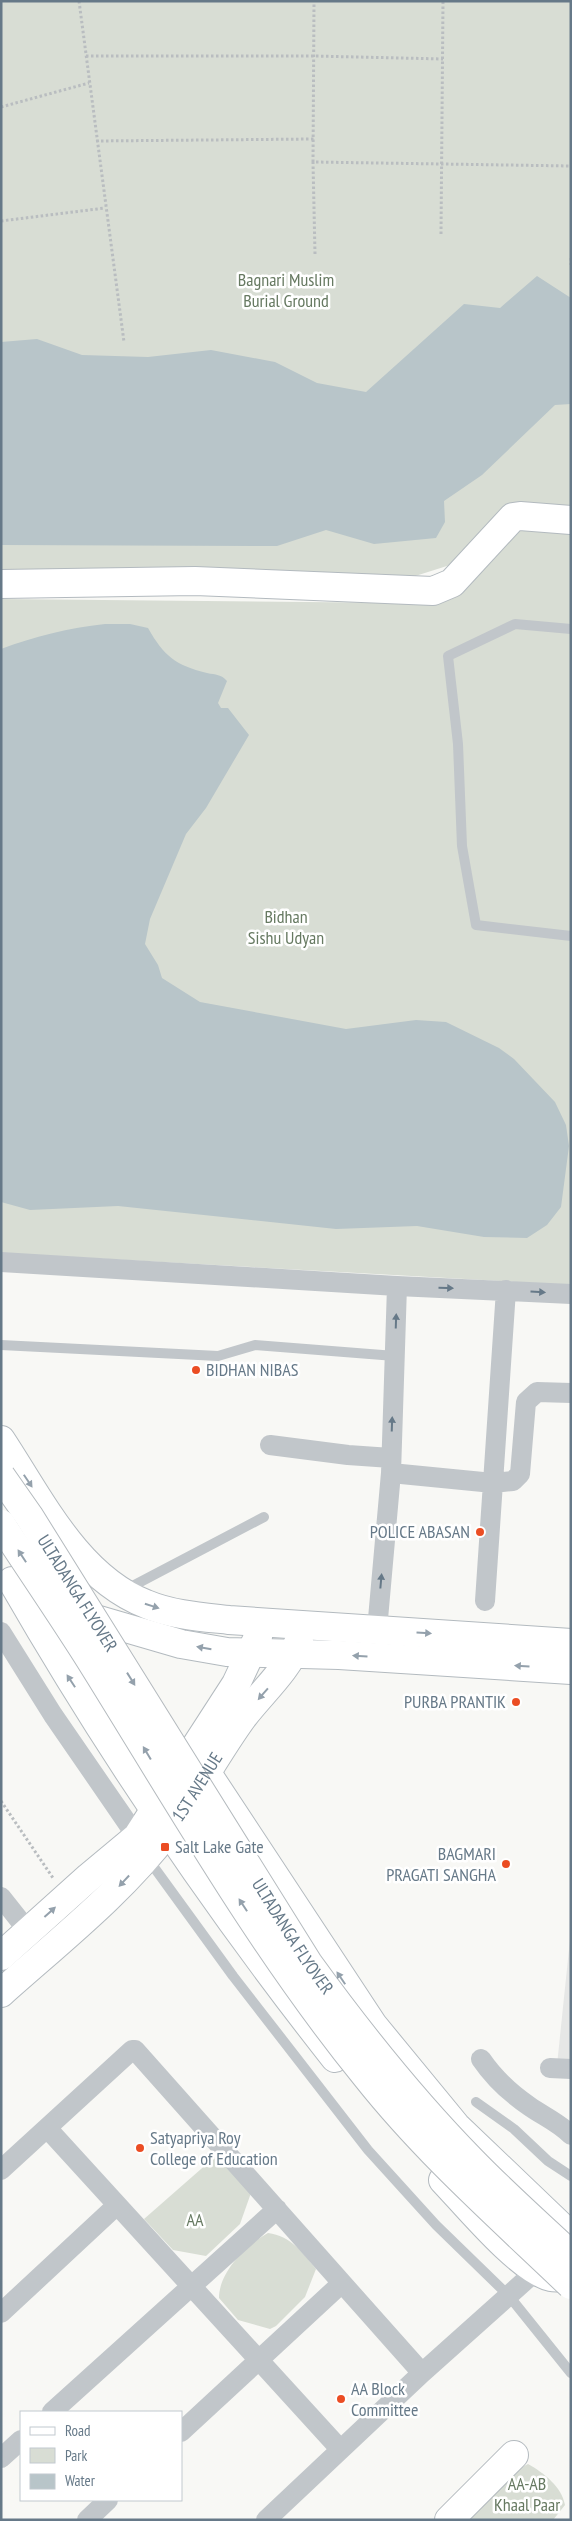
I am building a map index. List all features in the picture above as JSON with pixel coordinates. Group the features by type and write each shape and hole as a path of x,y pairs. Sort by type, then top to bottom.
{"main road":[{"path":"1,584 195,581 434,591 452,583 506,522 514,517 571,520"},
{"path":"1,1440 65,1536 84,1560 123,1592 146,1604 179,1614 229,1620 571,1643"},
{"name":"ULTADANGA FLYOVER","path":"1,1476 45,1541 308,1963 368,2044 472,2161 571,2255"},
{"name":"ULTADANGA FLYOVER","path":"1,1524 90,1659 277,1957 335,2037 384,2099 451,2172 571,2285"},
{"path":"7,1574 28,1592 76,1613 181,1644 227,1652 252,1652 293,1656 339,1655 571,1670"},
{"path":"7,1574 58,1661 161,1821 277,1984 343,2068 409,2145 517,2256 536,2270 550,2277 571,2278"},
{"path":"1,1993 121,1884 141,1847 161,1821 200,1762 252,1652 263,1621"},
{"name":"1ST AVENUE","path":"200,1762 244,1716 279,1675 293,1656 305,1625"},
{"path":"200,1762 373,2025 456,2126 571,2236"},
{"path":"1,1956 28,1931 141,1847"},
{"path":"449,2520 514,2455"}],"street":[{"path":"1,1262 397,1286 571,1294"},
{"path":"377,1630 391,1465 397,1286"},
{"path":"485,1601 506,1290"},
{"path":"270,1445 348,1455 391,1465 492,1483 513,1481 520,1474 526,1402 537,1392 571,1393"},
{"path":"1,1632 53,1715 141,1847"},
{"path":"1,1897 28,1931"},
{"path":"1,2170 133,2049 422,2373"},
{"path":"481,2059 494,2077 528,2106 557,2122 571,2135"},
{"path":"550,2068 571,2069"},
{"path":"47,2128 116,2206 340,2449"},
{"path":"1,2312 116,2206"},
{"path":"53,2411 277,2210"},
{"path":"266,2520 422,2373 536,2270 571,2242"},
{"path":"182,2431 342,2283"},
{"path":"1,2458 20,2441"},
{"path":"87,2520 107,2501"}],"lane":[{"path":"571,629 515,624 448,656 458,744 462,846 476,925 571,936"},
{"path":"1,1345 218,1356 254,1345 395,1356"},
{"path":"123,1592 264,1517"},
{"path":"141,1847 233,1976 368,2150 436,2225 509,2296 571,2373"},
{"path":"476,2102 514,2129 548,2161 571,2176"}],"path":[{"path":"79,1 124,342"},
{"path":"314,1 315,254"},
{"path":"441,234 440,164 444,1"},
{"path":"86,56 314,56 443,60"},
{"path":"1,107 89,84"},
{"path":"96,140 314,139"},
{"path":"314,162 571,166"},
{"path":"1,221 105,208"},
{"path":"571,258 571,265"},
{"path":"1,1801 53,1878"}],"shaded area":[{"path":"571,1930 571,2064 557,2065"}],"green space":[{"path":"1,1 571,1 571,1285 1,1253 1,599 411,603 469,559 409,578 1,575"},
{"name":"AA","path":"217,2155 251,2193 240,2224 206,2256 173,2250 144,2219"},
{"name":"AA","path":"268,2233 290,2241 316,2269 305,2297 276,2326 270,2329 238,2320 219,2298 220,2288 235,2260"},
{"name":"AA-AB Khaal Paar","path":"528,2464 551,2481 563,2498 565,2505 553,2520 461,2520 507,2475"}],"water":[{"path":"537,276 571,298 571,404 555,405 482,475 444,501 445,522 436,538 374,544 326,530 277,546 1,545 1,342 37,339 82,355 148,357 211,350 275,362 317,383 366,392 464,304 500,308"},
{"path":"105,624 130,624 148,628 159,646 178,663 223,677 227,681 218,703 221,708 228,708 249,735 206,808 186,834 150,919 145,944 158,965 162,978 200,1002 346,1029 416,1020 446,1022 499,1048 514,1059 555,1102 566,1125 569,1146 561,1207 547,1225 527,1238 484,1237 417,1226 336,1229 118,1206 30,1210 1,1202 1,649 52,633"}],"place":[{"name":"BIDHAN NIBAS","path":"196,1370"},
{"name":"POLICE ABASAN","path":"480,1532"},
{"name":"PURBA PRANTIK","path":"516,1702"},
{"name":"Salt Lake Gate","path":"165,1847"},
{"name":"BAGMARI PRAGATI SANGHA","path":"506,1864"},
{"name":"Satyapriya Roy College of Education","path":"140,2148"},
{"name":"AA Block Committee","path":"341,2399"}],"park label":[{"name":"Bagnari Muslim Burial Ground","path":"286,290"},
{"name":"Bidhan Sishu Udyan","path":"286,928"}]}
